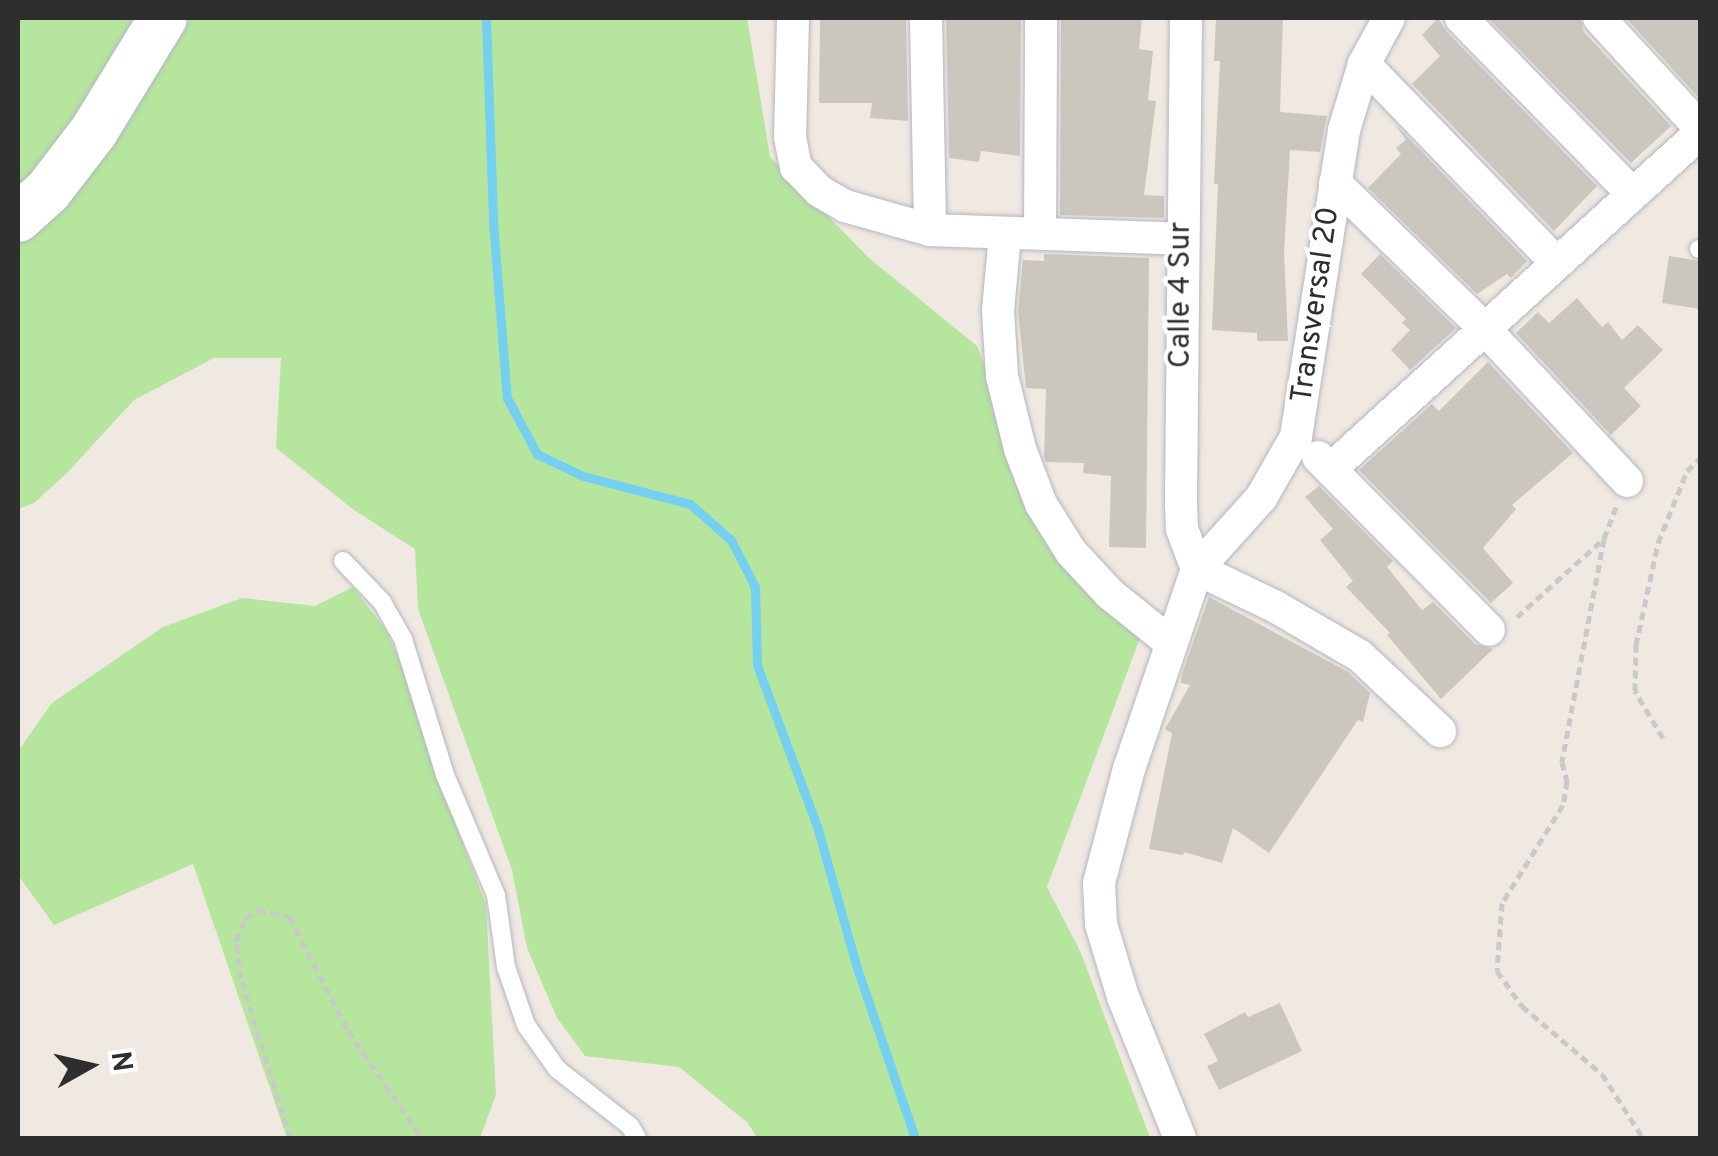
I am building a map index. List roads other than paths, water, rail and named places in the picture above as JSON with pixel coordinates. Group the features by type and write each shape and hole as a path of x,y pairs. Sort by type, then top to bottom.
{"main road":[{"path":"18,218 48,192 94,131 163,18"}],"street":[{"path":"792,18 789,123 796,167 818,190 846,206 930,230 1182,239"},
{"path":"926,18 930,230"},
{"path":"1040,233 1041,18"},
{"name":"Calle 4 Sur","path":"1186,18 1182,516 1189,554 1198,569"},
{"name":"Transversal 20","path":"1198,569 1261,498 1296,437 1344,130 1364,64 1389,18"},
{"path":"1460,18 1632,193"},
{"path":"1332,469 1700,131 1599,18"},
{"path":"1364,64 1556,261"},
{"path":"1336,183 1483,327 1627,481"},
{"path":"1005,234 998,311 1002,376 1020,448 1041,504 1084,566 1170,642"},
{"path":"1296,437 1489,630"},
{"path":"1180,1138 1123,997 1101,924 1099,883 1107,840 1170,642 1198,569 1276,607 1360,656 1440,731"}],"lane":[{"path":"343,561 382,602 403,640 445,775 496,895 506,967 526,1025 557,1069 630,1126 636,1138"}],"waterway":[{"path":"486,18 493,222 507,398 537,454 583,476 690,504 731,540 755,587 757,665 817,826 856,965 915,1138"}]}
